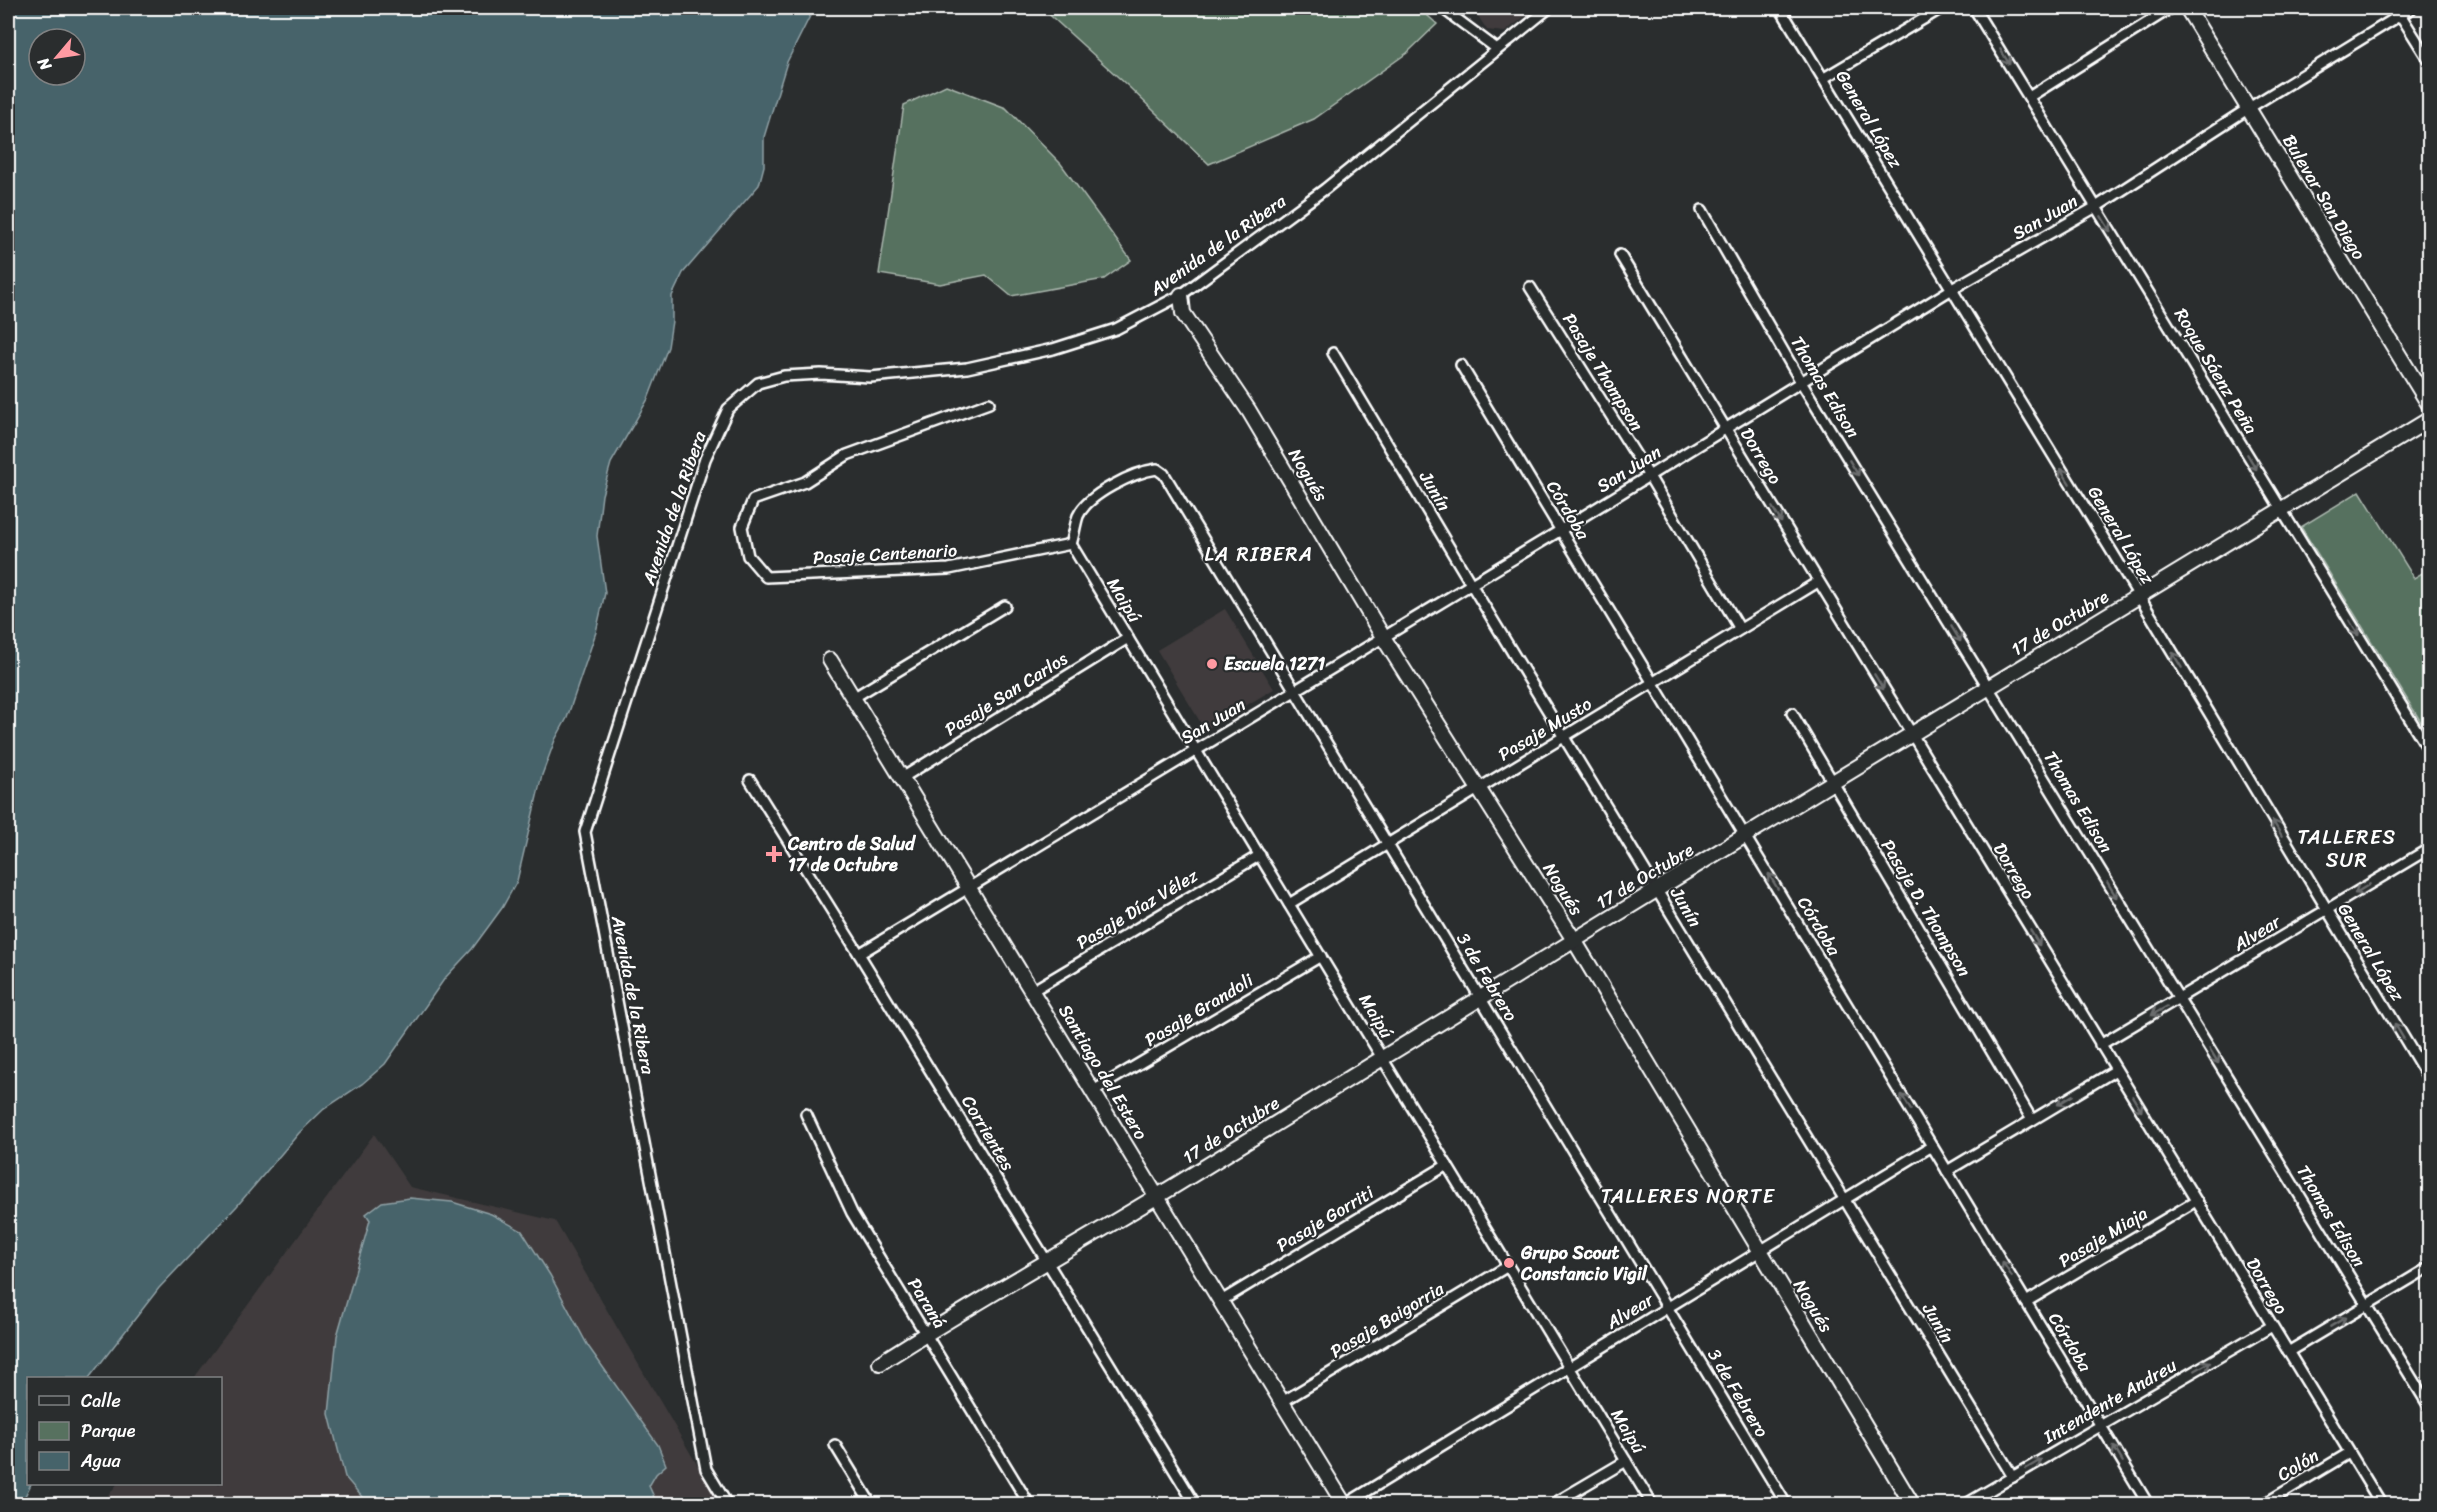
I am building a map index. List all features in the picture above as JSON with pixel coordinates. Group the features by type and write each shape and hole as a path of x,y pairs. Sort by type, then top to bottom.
{"street":[{"path":"1443,8 1497,49"},
{"name":"Avenida de la Ribera","path":"727,1504 706,1469 585,832 705,459 728,409 758,384 784,376 821,374 870,377 967,368 1053,349 1116,329 1181,295 1325,189 1549,8"},
{"name":"General López","path":"1780,8 2139,596 2430,1081"},
{"path":"1824,78 1942,8"},
{"name":"Roque Sáenz Peña","path":"1974,8 2430,752"},
{"path":"2029,97 2171,8"},
{"name":"Bulevar San Diego","path":"2187,8 2430,406"},
{"name":"San Juan","path":"859,954 1561,530 1952,289 2096,207 2399,11 2412,8"},
{"path":"2399,11 2430,62"},
{"name":"Thomas Edison","path":"1702,210 1801,382 2430,1408"},
{"name":"Dorrego","path":"1620,255 2381,1504"},
{"name":"Pasaje Thompson","path":"1530,287 1649,476 1740,629"},
{"name":"Nogués","path":"1181,295 1183,313 1250,411 1383,637 1574,940 1912,1504"},
{"name":"Junín","path":"1333,353 2013,1477"},
{"name":"Córdoba","path":"1461,365 2148,1504"},
{"name":"Pasaje Centenario","path":"989,403 847,455 805,482 753,500 742,527 748,556 765,578 950,569 1071,544"},
{"name":"17 de Octubre","path":"880,1363 2430,419"},
{"name":"3 de Febrero","path":"1071,544 1078,517 1087,504 1129,476 1157,469 1164,474 1786,1504"},
{"name":"Maipú","path":"1071,544 1653,1504"},
{"name":"Pasaje Musto","path":"1289,904 1818,582"},
{"path":"853,698 1005,606"},
{"name":"Pasaje San Carlos","path":"902,778 1128,638"},
{"name":"Santiago del Estero","path":"830,660 1345,1504"},
{"name":"Pasaje D. Thompson","path":"1792,713 2032,1120"},
{"name":"Corrientes","path":"750,780 1195,1504"},
{"name":"Alvear","path":"2100,1045 2430,848"},
{"name":"Pasaje Díaz Vélez","path":"1032,991 1260,855"},
{"name":"Pasaje Grandoli","path":"1093,1091 1321,956"},
{"path":"1947,1171 2116,1070"},
{"name":"Paraná","path":"806,1114 852,1213 1029,1504"},
{"name":"Alvear","path":"1345,1504 1932,1146"},
{"name":"Pasaje Gorriti","path":"1221,1301 1447,1165"},
{"name":"Pasaje Miaja","path":"2026,1302 2196,1201"},
{"name":"Pasaje Baigorria","path":"1282,1402 1508,1266"},
{"path":"2288,1352 2430,1267"},
{"name":"Intendente Andreu","path":"1966,1504 2272,1326"},
{"path":"835,1445 871,1504"},
{"name":"Colón","path":"2264,1504 2349,1453"},
{"path":"1553,1504 1626,1461"}],"shaded area":[{"path":"1473,8 1536,8 1505,32 1487,30"},
{"name":"Escuela 1271","path":"1225,609 1274,689 1205,730 1157,650"},
{"path":"374,1134 410,1187 555,1221 720,1504 102,1504 116,1485 222,1485 222,1377 195,1377"}],"green space":[{"path":"1042,8 1419,8 1437,24 1407,53 1314,119 1209,164"},
{"path":"946,85 1006,108 1061,164 1131,260 1104,279 1011,296 986,275 940,284 879,274 904,105"},
{"path":"2360,491 2414,578 2429,569 2429,735 2301,527"}],"water":[{"path":"8,8 814,8 787,62 764,137 764,166 759,185 683,273 672,296 672,321 668,347 648,399 611,463 602,495 597,536 605,593 596,632 567,718 555,740 542,775 517,881 502,908 472,949 445,978 385,1064 362,1084 324,1109 299,1133 237,1206 159,1288 90,1377 27,1377 27,1485 30,1485 21,1504 8,1504"},
{"path":"410,1198 452,1202 491,1214 522,1231 550,1275 588,1346 658,1445 666,1465 656,1474 649,1486 654,1497 651,1504 494,1504 483,1496 479,1502 461,1504 368,1504 345,1477 329,1414 337,1336 370,1220 366,1214 382,1202"}],"place":[{"name":"Escuela 1271","path":"1212,664"},
{"name":"Centro de Salud 17 de Octubre","path":"774,854"},
{"name":"Grupo Scout Constancio Vigil","path":"1509,1263"}],"district":[{"name":"LA RIBERA","path":"1259,554"},
{"name":"TALLERES SUR","path":"2347,848"},
{"name":"TALLERES NORTE","path":"1688,1196"}]}
